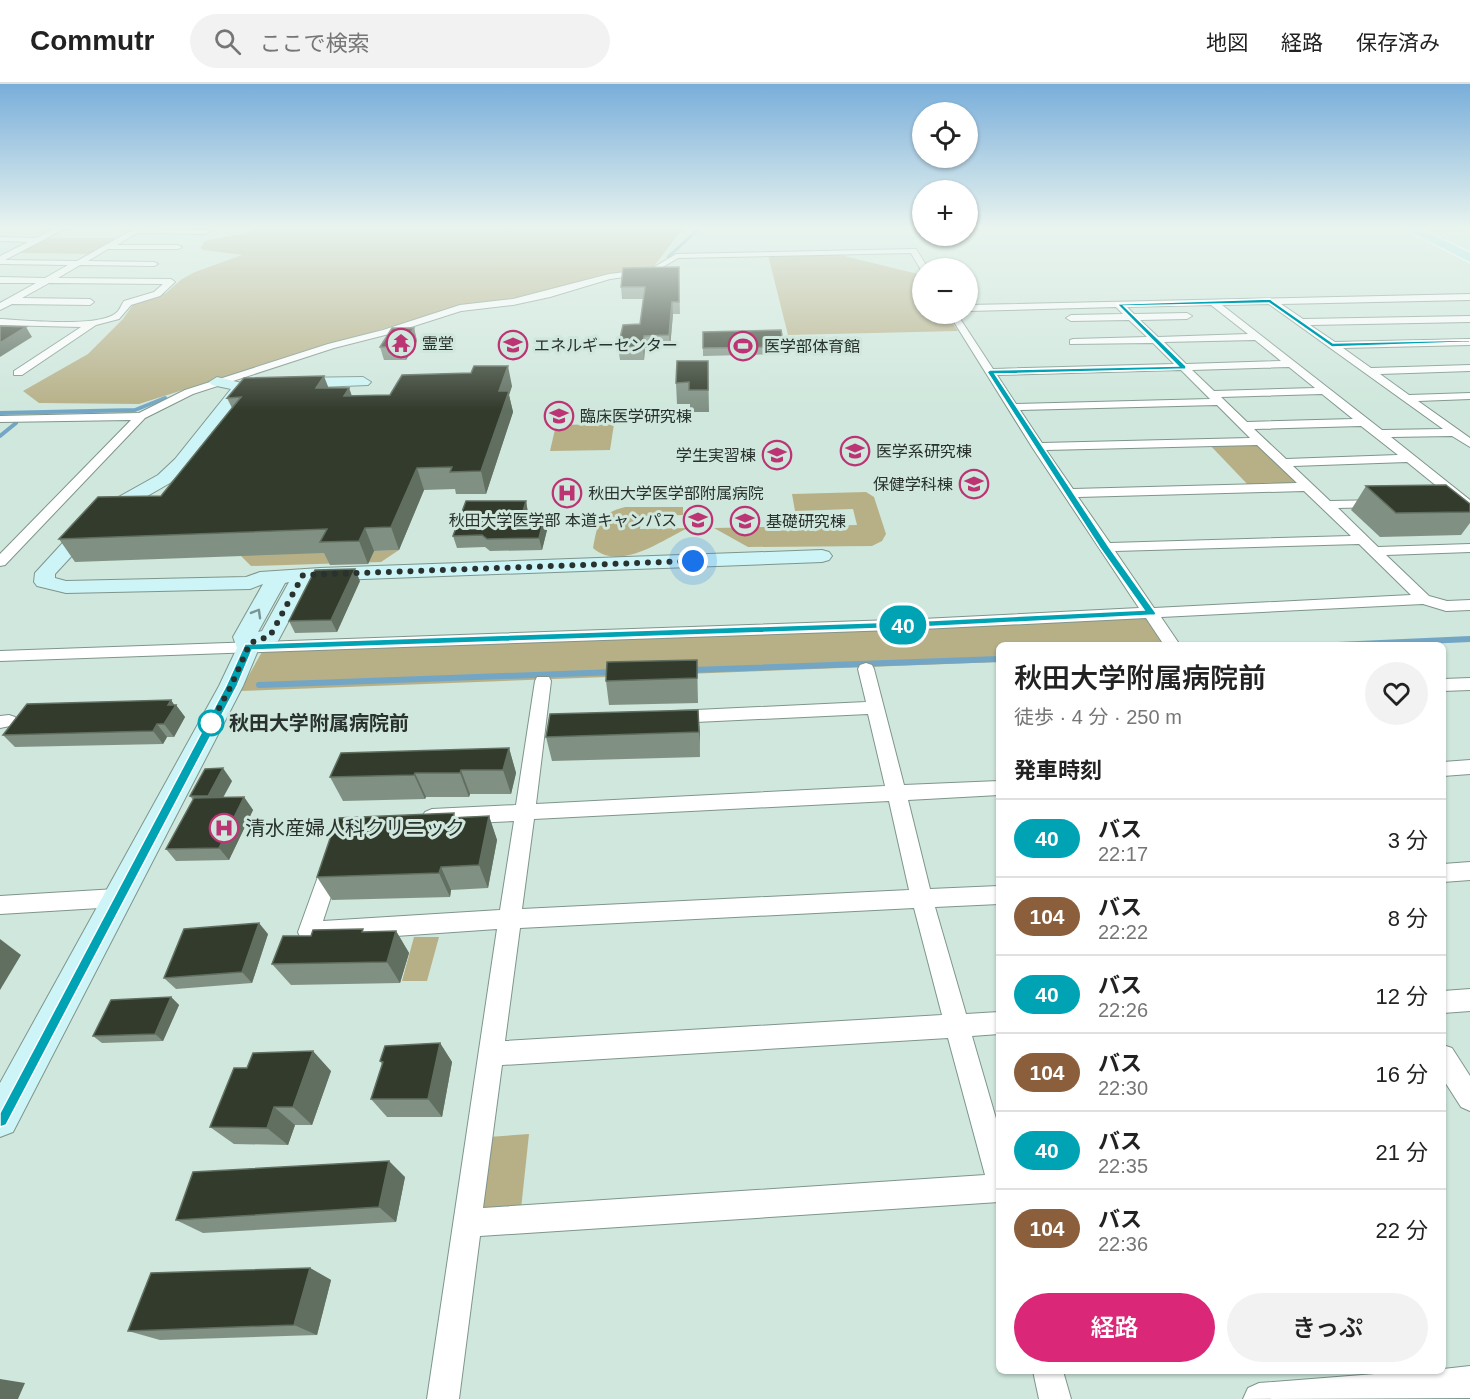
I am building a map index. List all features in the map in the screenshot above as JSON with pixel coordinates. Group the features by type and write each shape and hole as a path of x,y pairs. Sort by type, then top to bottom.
{"street":[{"path":"0,307 34,287"},
{"path":"0,322 93,323 118,317 127,303 158,294 165,287"},
{"path":"0,562 141,416 189,392 227,383 331,346 386,332 460,308 513,302 574,287"},
{"path":"978,308 1467,299"},
{"path":"10,301 90,302"},
{"path":"1270,301 1470,443"},
{"path":"1214,303 1465,503"},
{"path":"1119,305 1424,600"},
{"path":"1208,315 1229,315"},
{"path":"1065,318 1197,316"},
{"path":"1302,322 1470,319"},
{"path":"18,373 93,323"},
{"path":"959,324 1038,447 1170,642"},
{"path":"1073,342 1257,337"},
{"path":"1332,345 1470,342"},
{"path":"990,372 1291,364"},
{"path":"1368,371 1470,368"},
{"path":"282,384 363,382"},
{"path":"227,383 259,384"},
{"path":"227,383 241,387 181,463 164,479 97,517 45,573 44,582 66,587 240,584 250,583 260,578 303,575 822,556"},
{"path":"1013,407 1325,391"},
{"path":"1406,398 1470,396"},
{"path":"0,419 141,416"},
{"path":"1244,426 1364,422"},
{"path":"1379,434 1470,431"},
{"path":"1038,447 1260,441"},
{"path":"1283,463 1410,458"},
{"path":"1069,493 1307,487"},
{"path":"1438,500 1465,503"},
{"path":"1326,505 1393,502"},
{"path":"1105,548 1362,540"},
{"path":"1374,551 1470,548"},
{"path":"0,1119 231,686 249,645 270,636 303,575"},
{"path":"249,645 245,643 244,637 278,577"},
{"path":"0,656 249,645 922,624 1424,600 1446,606 1470,605"},
{"path":"866,669 922,899 996,1165"},
{"path":"443,1399 526,811 545,722 543,681"},
{"path":"1446,685 1470,684"},
{"path":"655,717 876,708"},
{"path":"1446,769 1470,768"},
{"path":"413,818 996,788"},
{"path":"338,844 309,932 511,919 996,895"},
{"path":"1446,873 1470,871"},
{"path":"0,905 116,898"},
{"path":"1446,1002 1470,1000"},
{"path":"491,1054 996,1023"},
{"path":"1446,1062 1470,1098"},
{"path":"468,1223 996,1188"},
{"path":"1049,1374 1055,1399"},
{"path":"1259,1399 1470,1382"}],"shaded area":[{"path":"172,287 569,287 535,295 463,305 139,404 39,403 23,391 88,354 123,319 134,303 166,293"},
{"path":"776,287 912,287 912,324 953,324 958,331 788,335"},
{"path":"614,424 610,450 550,451 556,425"},
{"path":"1260,441 1307,487 1251,488 1207,442"},
{"path":"866,492 874,497 886,534 882,541 872,546 748,547 714,528 857,525 853,509 795,511 792,494"},
{"path":"625,507 683,507 683,515 641,516 640,529 688,528 641,552 616,557 604,555 593,548 598,526 604,516"},
{"path":"399,550 381,562 251,566 239,554"},
{"path":"1151,613 1170,642 996,642 996,662 240,691 263,650"},
{"path":"414,937 439,937 427,981 402,981"},
{"path":"529,1134 521,1209 479,1212 488,1137"}],"building":[{"path":"645,287 679,287 679,302 672,302 669,335 644,336 643,347 618,347 623,325 640,324"},
{"path":"0,326 26,327 0,343"},
{"path":"392,328 414,328 402,347 380,347"},
{"path":"781,330 784,347 703,348 703,332"},
{"path":"677,361 708,361 708,390 689,390 689,382 676,383"},
{"path":"474,366 508,366 499,391 509,391 481,471 450,472 452,467 417,468 391,527 365,528 359,541 320,542 327,529 59,539 98,497 161,496 241,397 227,398 244,378 324,376 316,388 349,388 344,396 390,395 402,375 471,373"},
{"path":"1446,485 1470,504 1470,512 1396,513 1366,486"},
{"path":"466,501 526,501 521,518 544,518 539,538 487,539 482,535 453,536"},
{"path":"355,569 331,620 289,621 315,570"},
{"path":"697,660 697,678 606,681 607,662"},
{"path":"171,700 168,705 176,705 164,724 157,724 153,731 3,735 27,704"},
{"path":"698,710 699,732 546,737 550,714"},
{"path":"509,748 503,770 330,777 341,753"},
{"path":"223,768 208,796 190,796 205,769"},
{"path":"244,797 219,848 166,849 194,798"},
{"path":"454,813 453,818 489,816 479,865 441,867 439,873 317,877 337,818"},
{"path":"259,923 242,972 164,978 184,929"},
{"path":"363,929 362,932 396,931 387,962 272,964 283,936 311,936 313,930"},
{"path":"171,997 155,1034 93,1036 111,1000"},
{"path":"440,1043 428,1099 371,1099 383,1062 380,1061 385,1046"},
{"path":"313,1051 293,1107 274,1107 267,1128 210,1127 234,1068 247,1068 253,1053"},
{"path":"389,1161 379,1207 176,1220 193,1172"},
{"path":"310,1268 294,1325 128,1331 151,1273"}],"waterway":[{"path":"0,413 135,410 165,398"},
{"path":"0,436 16,423"},
{"path":"1404,642 1470,639"},
{"path":"691,670 996,659"},
{"path":"259,685 615,672"}],"bus line":[{"name":"40","path":"0,1119 231,686 248,647 922,624 1151,613 1105,548 990,372 1184,368 1119,305 1270,301 1332,345 1470,342"}],"place":[{"name":"霊堂","path":"401,343"},
{"name":"エネルギーセンター","path":"513,345"},
{"name":"医学部体育館","path":"743,346"},
{"name":"臨床医学研究棟","path":"559,416"},
{"name":"医学系研究棟","path":"855,451"},
{"name":"学生実習棟","path":"777,455"},
{"name":"保健学科棟","path":"974,484"},
{"name":"秋田大学医学部附属病院","path":"567,493"},
{"name":"秋田大学医学部 本道キャンパス","path":"698,520"},
{"name":"基礎研究棟","path":"745,521"},
{"name":"秋田大学附属病院前","path":"211,723"},
{"name":"清水産婦人科クリニック","path":"224,828"}],"route":[{"path":"211,723 210,725 250,643 270,636 303,575 693,561"}]}
